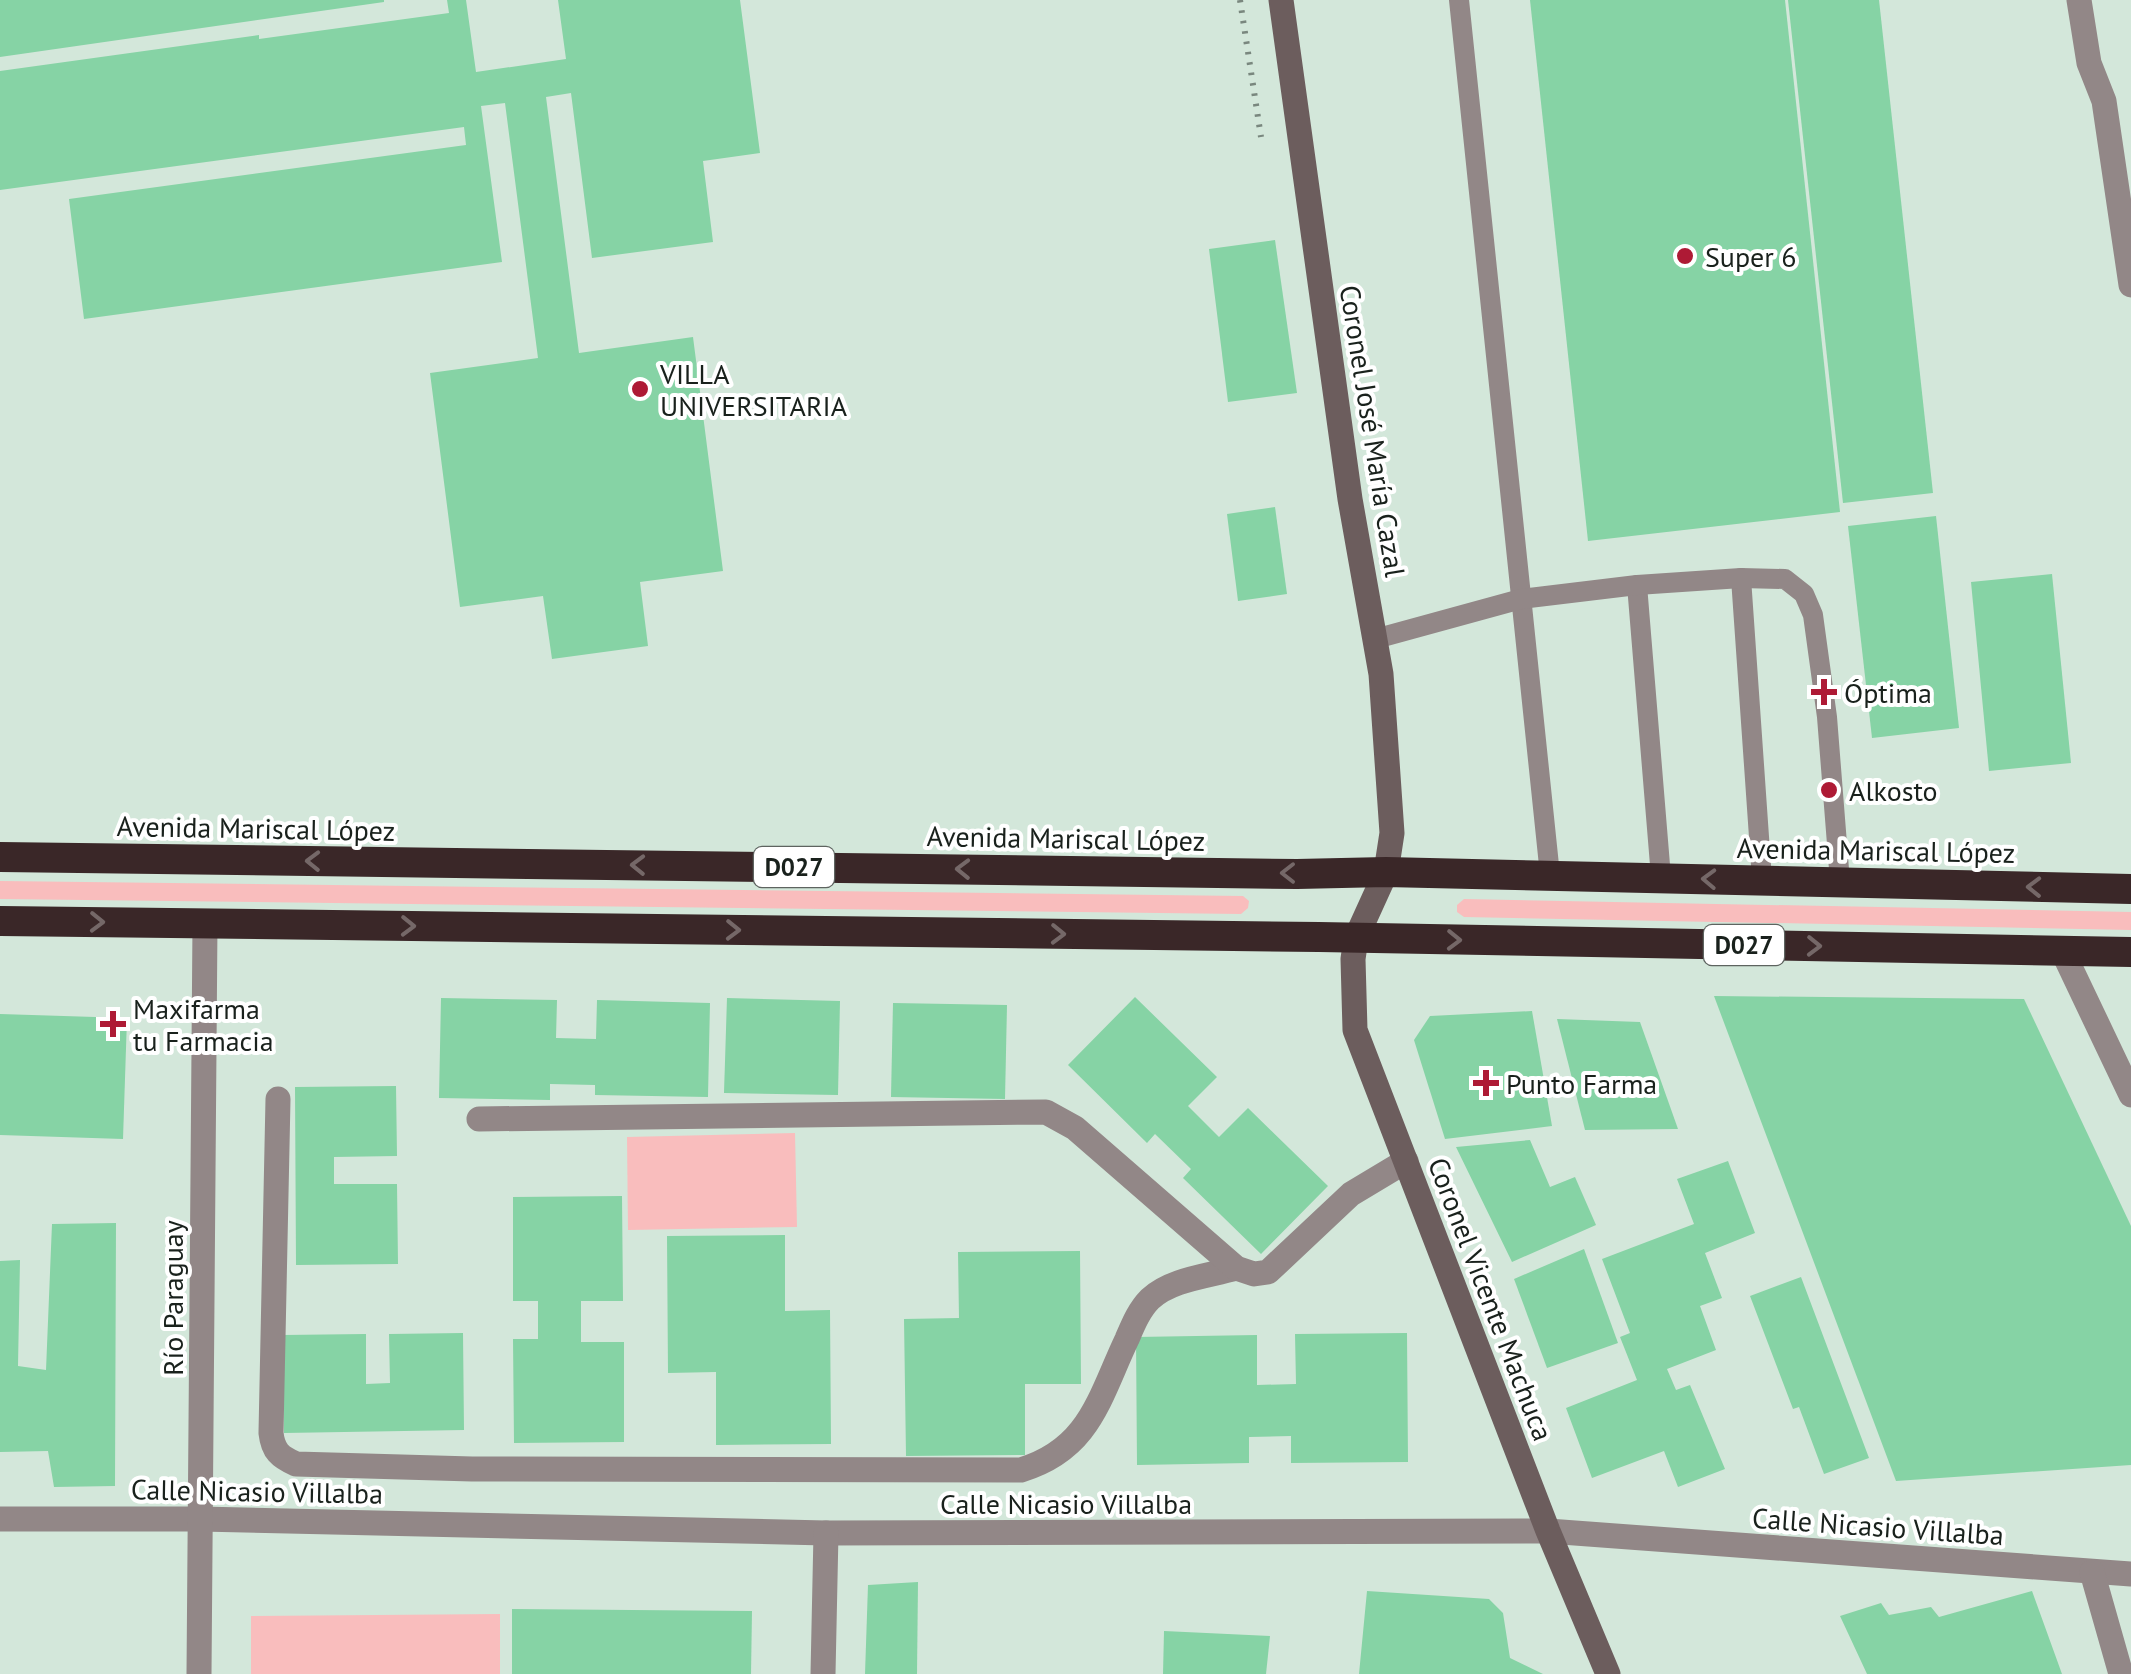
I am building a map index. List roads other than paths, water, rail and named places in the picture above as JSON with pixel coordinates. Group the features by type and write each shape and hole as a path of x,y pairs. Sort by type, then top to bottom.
{"highway":[{"name":"Avenida Mariscal López","path":"0,857 1386,872 2131,889"},
{"name":"D027","path":"0,921 2131,952"}],"street":[{"name":"Coronel José María Cazal","path":"1280,0 1350,499 1381,674 1392,834 1386,872 1356,938"},
{"path":"2080,0 2089,63 2117,100 2131,285"},
{"name":"Río Paraguay","path":"198,1674 205,924"},
{"name":"Coronel Vicente Machuca","path":"1356,938 1355,1030 1548,1531 1608,1674"},
{"path":"2062,950 2131,1095"},
{"path":"278,1100 271,1434 272,1447 296,1464 472,1469 1021,1470 1066,1450 1086,1426 1138,1315 1151,1298 1169,1287 1236,1268"},
{"path":"479,1118 1046,1112 1075,1128 1236,1268 1254,1274 1268,1272 1350,1194 1406,1161"},
{"name":"Calle Nicasio Villalba","path":"0,1519 200,1519 826,1534 1548,1531 2131,1574"},
{"path":"823,1674 826,1534"},
{"path":"2092,1572 2121,1674"}],"lane":[{"path":"1459,0 1550,875"},
{"path":"1741,578 1762,880"},
{"path":"1374,639 1521,599 1637,585 1785,579 1804,594 1812,615 1828,716 1840,882"},
{"path":"1637,585 1661,878"}],"place":[{"name":"Super 6","path":"1685,256"},
{"name":"VILLA UNIVERSITARIA","path":"640,389"},
{"name":"Óptima","path":"1824,692"},
{"name":"Alkosto","path":"1829,790"},
{"name":"Maxifarma tu Farmacia","path":"113,1024"},
{"name":"Punto Farma","path":"1486,1083"}]}
